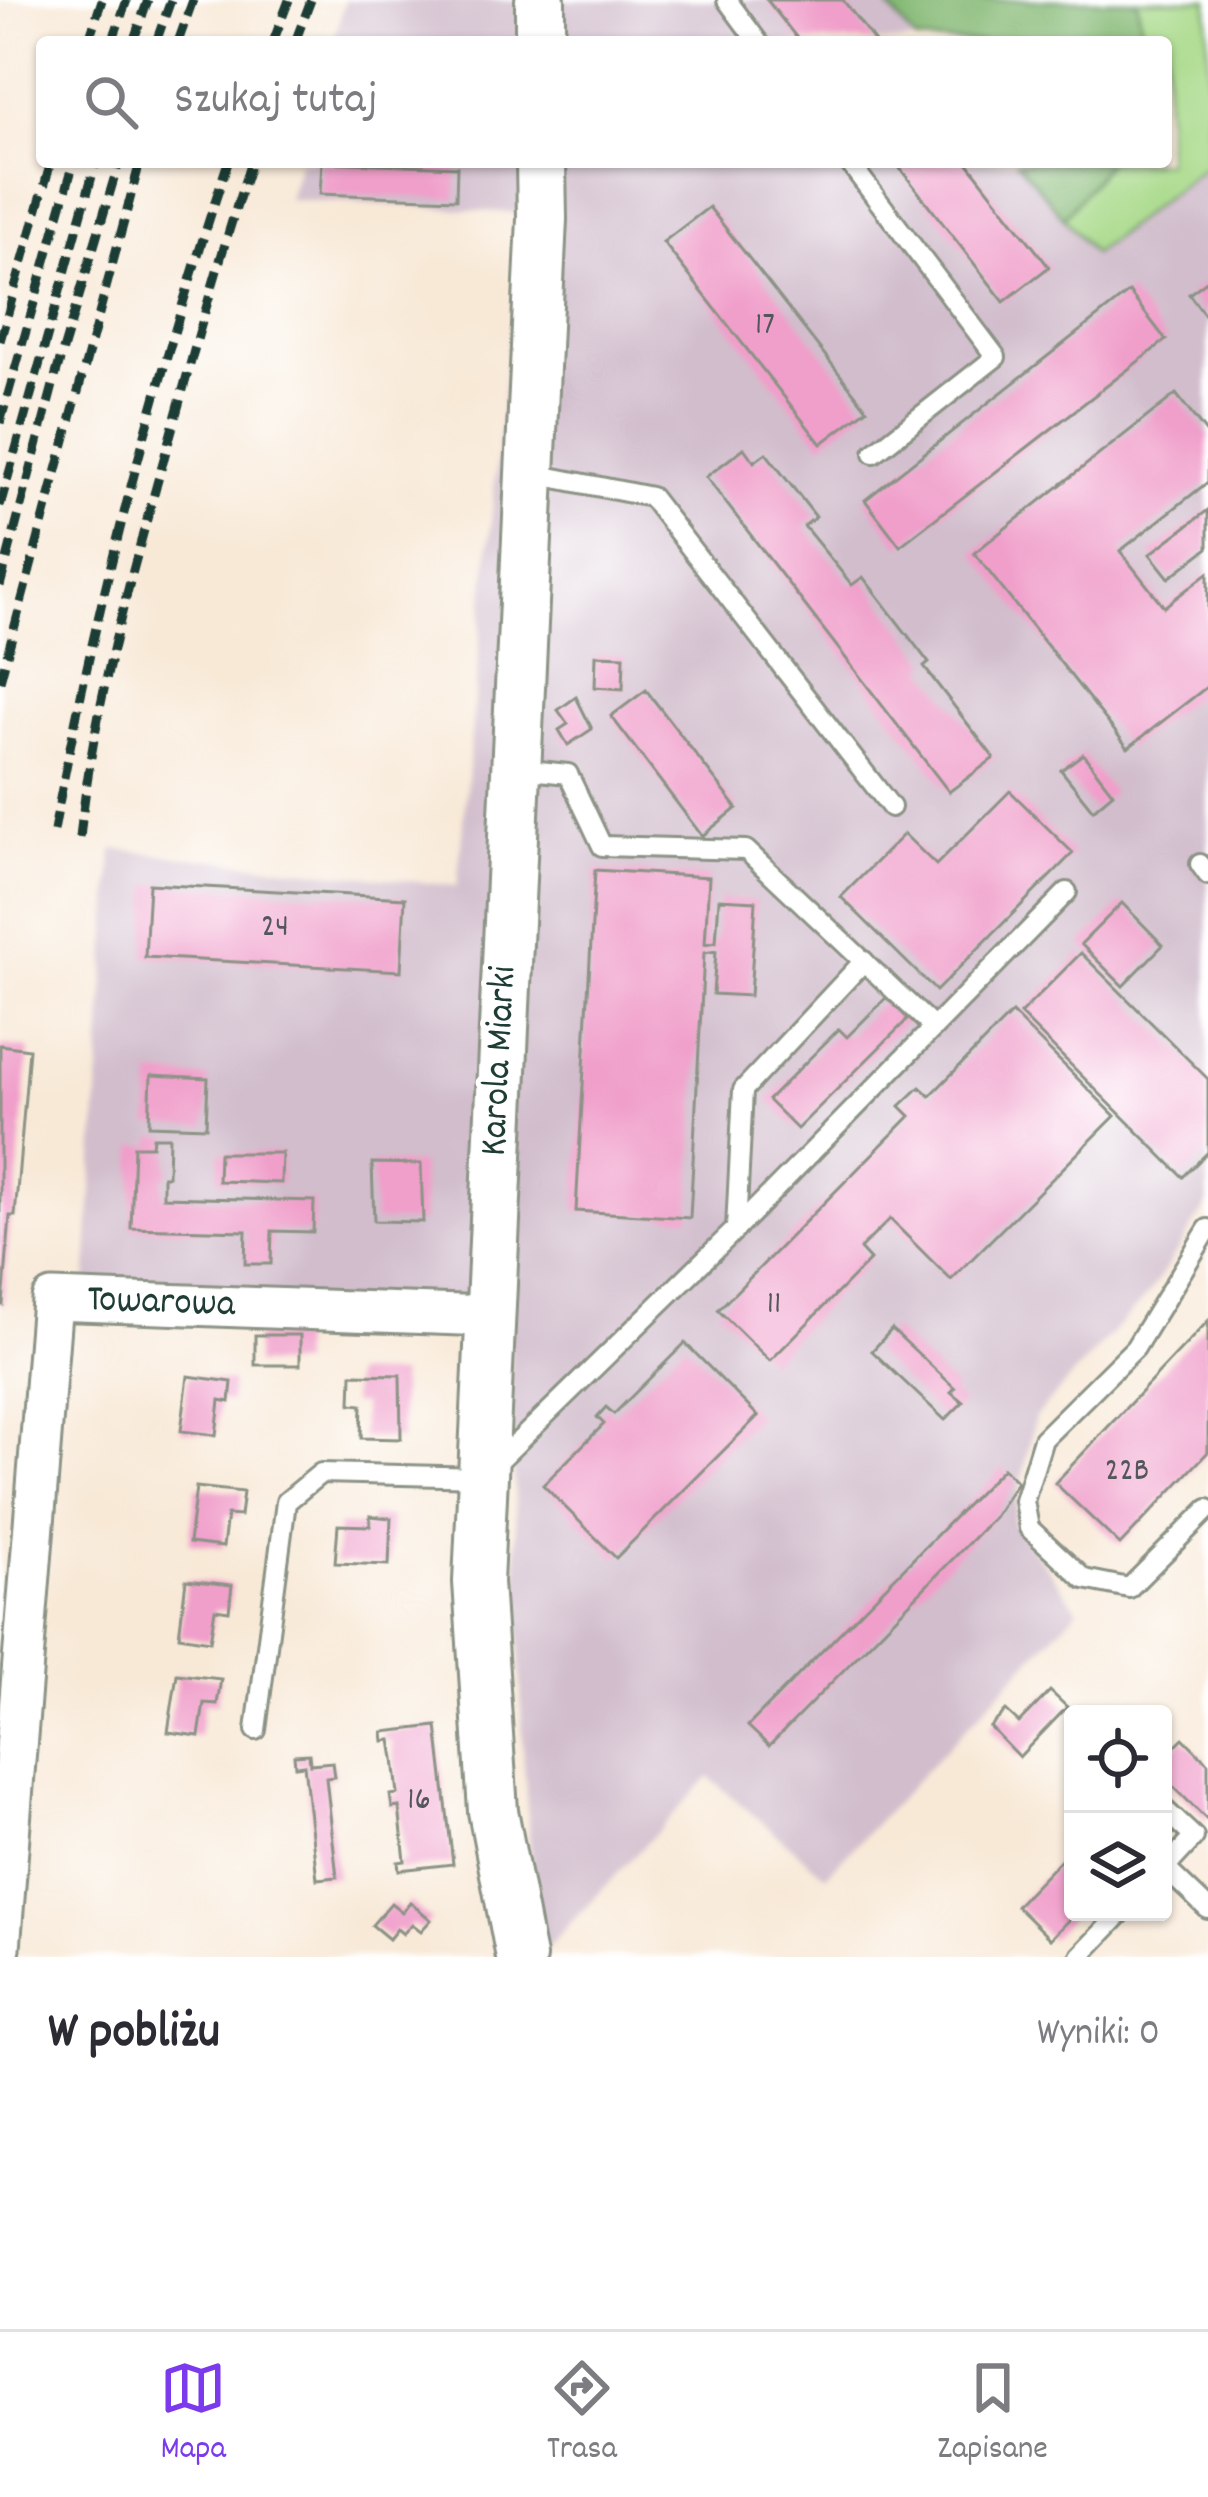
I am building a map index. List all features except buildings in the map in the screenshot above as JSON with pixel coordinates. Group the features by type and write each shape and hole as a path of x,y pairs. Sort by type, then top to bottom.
{"street":[{"path":"540,0 541,36"},
{"name":"Karola Miarki","path":"521,1957 493,1811 478,1582 542,168"},
{"name":"Towarowa","path":"0,1948 52,1300 489,1316"}],"lane":[{"path":"727,0 754,36"},
{"path":"854,168 996,357 874,453"},
{"path":"530,473 651,497 891,807"},
{"path":"515,769 568,774 602,846 746,850 933,1027"},
{"path":"256,1730 286,1502 321,1474 482,1477 736,1229 1067,892"},
{"path":"736,1229 743,1090 864,961"},
{"path":"1208,1228 1136,1348 1043,1439 1024,1501 1029,1528 1084,1579 1129,1588 1208,1509"},
{"path":"1172,1816 1194,1837 1172,1860"},
{"path":"1172,1876 1208,1909"},
{"path":"1080,1956 1113,1921"}],"shaded area":[{"path":"345,0 883,0 912,36 335,36"},
{"path":"1205,167 1208,171 1208,1203 1152,1290 1035,1417 1013,1522 1078,1609 826,1876 709,1777 538,1957 523,1754 509,1316 86,1286 113,849 457,886 520,213 288,199 297,168 1022,168 1093,254"}],"green space":[{"path":"883,0 1137,0 1143,36 912,36"},
{"path":"1137,0 1208,0 1208,171 1204,167 1093,254 1064,218 1103,168 1172,168 1172,36 1143,36"},
{"path":"1022,168 1103,168 1064,218"}],"railway":[{"path":"90,36 102,0"},
{"path":"114,36 127,0"},
{"path":"135,36 148,0"},
{"path":"158,36 171,0"},
{"path":"180,36 193,0"},
{"path":"275,36 289,0"},
{"path":"297,36 311,0"},
{"path":"0,341 49,168"},
{"path":"0,423 72,168"},
{"path":"0,506 94,168"},
{"path":"0,586 117,168"},
{"path":"0,681 138,168"},
{"path":"54,831 129,494 226,168"},
{"path":"80,838 94,742 125,602 249,168"}]}
